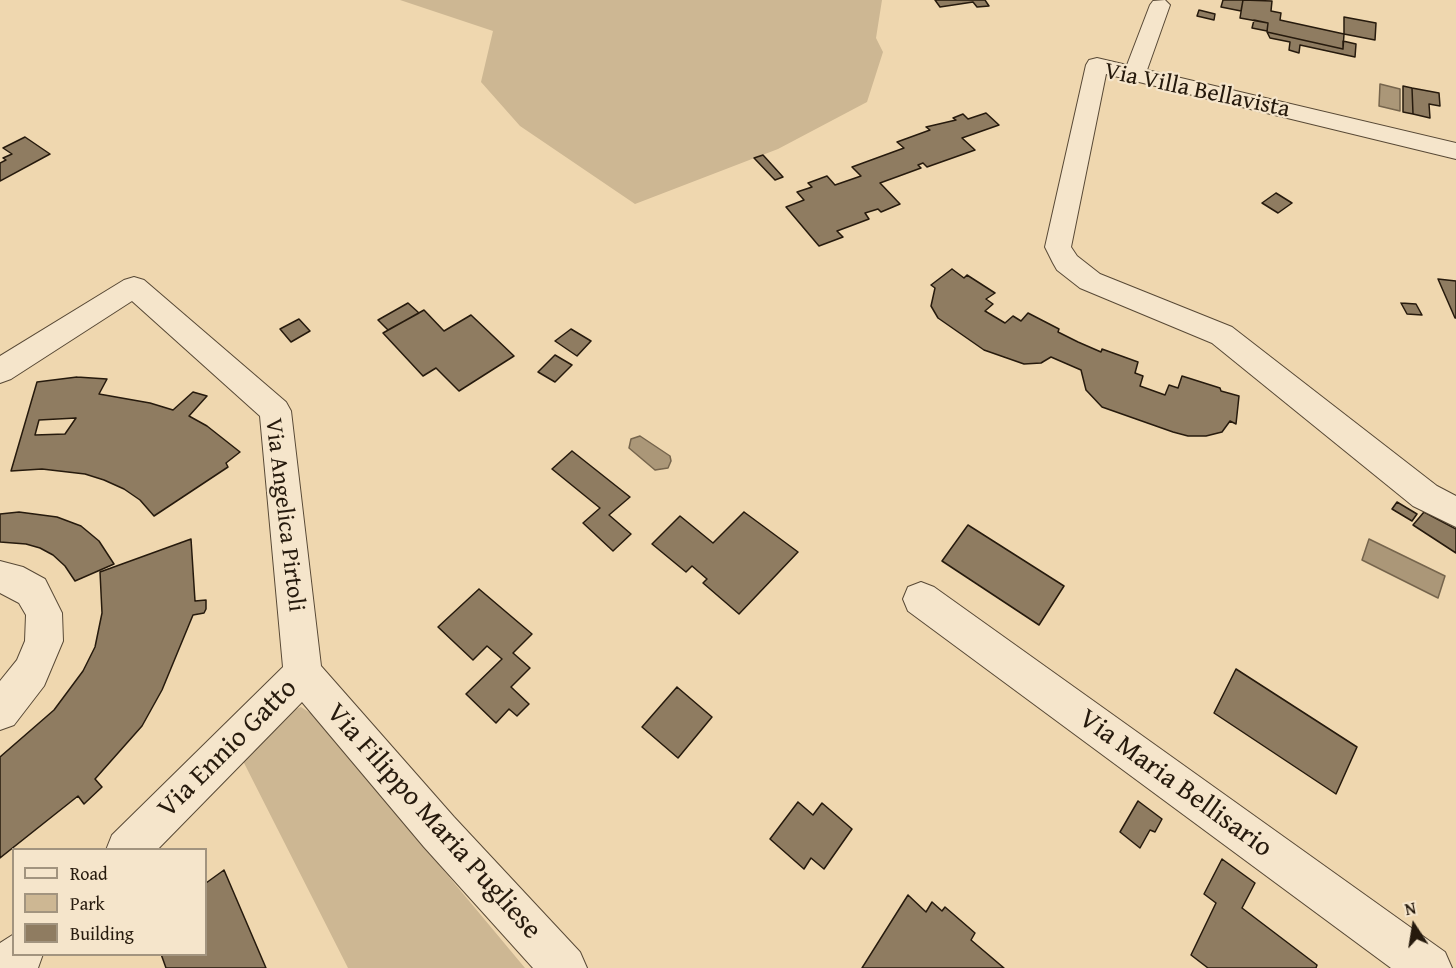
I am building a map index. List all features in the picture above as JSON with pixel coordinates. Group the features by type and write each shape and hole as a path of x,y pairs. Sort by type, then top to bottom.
{"street":[{"path":"1135,74 1160,5"},
{"name":"Via Villa Bellavista","path":"1456,151 1097,65 1058,247 1066,263 1090,281 1222,334 1425,496 1456,512"},
{"name":"Via Angelica Pirtoli","path":"0,371 134,287 275,411 303,674"},
{"path":"0,577 10,578 32,591 44,613 44,641 31,673 0,711"},
{"name":"Via Maria Bellisario","path":"921,599 1429,968"},
{"name":"Via Ennio Gatto","path":"128,848 303,674"},
{"name":"Via Filippo Maria Pugliese","path":"303,674 439,832 564,968"},
{"path":"7,968 19,956"}],"green space":[{"path":"400,0 882,0 876,38 883,52 867,102 778,149 635,204 520,126 481,82 493,31"},
{"path":"301,707 315,716 525,968 348,968 242,759 288,712"}],"shaded area":[{"path":"1380,84 1400,89 1400,111 1379,106"},
{"path":"640,436 670,456 671,461 668,468 655,470 629,448 631,439"},
{"path":"1369,539 1445,576 1438,598 1362,560"}],"building":[{"path":"935,0 985,0 989,6 977,7 973,2 940,7"},
{"path":"1223,0 1243,0 1241,11 1221,7"},
{"path":"1243,0 1272,1 1271,11 1281,13 1280,20 1344,34 1343,49 1267,32 1268,23 1240,18"},
{"path":"1199,10 1215,14 1214,20 1197,16"},
{"path":"1344,17 1376,23 1375,40 1344,34"},
{"path":"1254,20 1268,23 1267,31 1252,28"},
{"path":"1267,32 1343,49 1343,41 1356,44 1355,57 1300,45 1299,53 1289,50 1290,42 1270,38"},
{"path":"1403,86 1412,88 1413,114 1403,112"},
{"path":"1412,88 1439,93 1440,106 1429,104 1430,118 1413,114"},
{"path":"986,113 999,125 962,138 975,150 927,167 923,163 918,165 921,168 880,183 900,204 881,212 878,209 865,213 869,219 837,231 843,237 819,246 786,207 804,200 797,192 812,187 808,183 827,176 835,185 861,176 852,167 904,148 897,142 930,130 926,127 956,120 953,118 963,114 968,119"},
{"path":"25,137 50,154 0,181 0,163 6,160 3,158 12,154 3,148"},
{"path":"763,155 783,177 775,180 754,158"},
{"path":"1276,193 1292,203 1278,213 1262,203"},
{"path":"952,269 964,278 967,275 995,293 986,299 993,304 985,311 1005,323 1013,316 1021,321 1028,313 1078,342 1101,352 1102,349 1138,362 1135,373 1143,376 1140,386 1165,395 1169,385 1178,388 1182,376 1239,396 1236,424 1230,421 1222,432 1206,436 1188,436 1173,432 1102,407 1086,390 1081,370 1051,357 1041,363 1024,364 984,350 938,318 931,306 935,288 931,285"},
{"path":"1438,279 1456,281 1456,318 1455,318"},
{"path":"408,303 419,313 388,330 378,320"},
{"path":"1401,303 1416,304 1422,315 1407,314"},
{"path":"424,310 444,331 471,315 514,356 459,391 436,368 423,376 383,333"},
{"path":"299,319 310,331 291,342 280,329"},
{"path":"571,329 591,341 577,356 555,341"},
{"path":"555,355 572,365 555,382 538,372"},
{"path":"77,377 107,379 99,394 150,403 173,410 193,392 207,396 189,416 207,426 240,452 226,463 228,467 154,516 140,500 124,489 85,474 42,469 11,471 37,382","holes":["76,418 65,434 35,435 39,420"]},
{"path":"572,451 630,497 609,515 631,534 613,551 583,523 600,508 552,469"},
{"path":"1397,502 1417,514 1412,521 1392,509"},
{"path":"19,512 57,517 81,526 99,541 114,564 75,581 65,566 53,555 40,548 26,544 0,542 0,514"},
{"path":"744,512 798,552 739,614 703,583 707,579 692,566 686,572 652,544 680,516 713,543"},
{"path":"1424,512 1456,529 1456,553 1413,525"},
{"path":"968,525 1064,586 1039,625 942,561"},
{"path":"191,539 195,601 206,600 206,609 204,613 193,615 162,690 142,726 95,779 102,787 84,804 78,796 0,858 0,757 54,710 83,671 95,647 102,613 100,572"},
{"path":"479,589 532,634 513,653 530,668 511,687 529,704 517,716 509,709 496,723 466,694 502,659 487,646 473,660 438,627"},
{"path":"1236,669 1357,747 1336,794 1214,713"},
{"path":"677,687 712,717 678,758 642,727"},
{"path":"1138,801 1162,819 1155,832 1150,830 1140,848 1120,832"},
{"path":"798,802 813,815 822,803 852,829 824,869 811,858 804,869 770,839"},
{"path":"1222,859 1255,883 1242,908 1317,965 1316,968 1208,968 1191,955 1216,903 1204,894"},
{"path":"224,870 266,968 166,968 162,956 207,956 207,882"},
{"path":"908,895 926,912 932,902 942,911 945,907 975,933 971,940 1004,968 862,968"}]}
